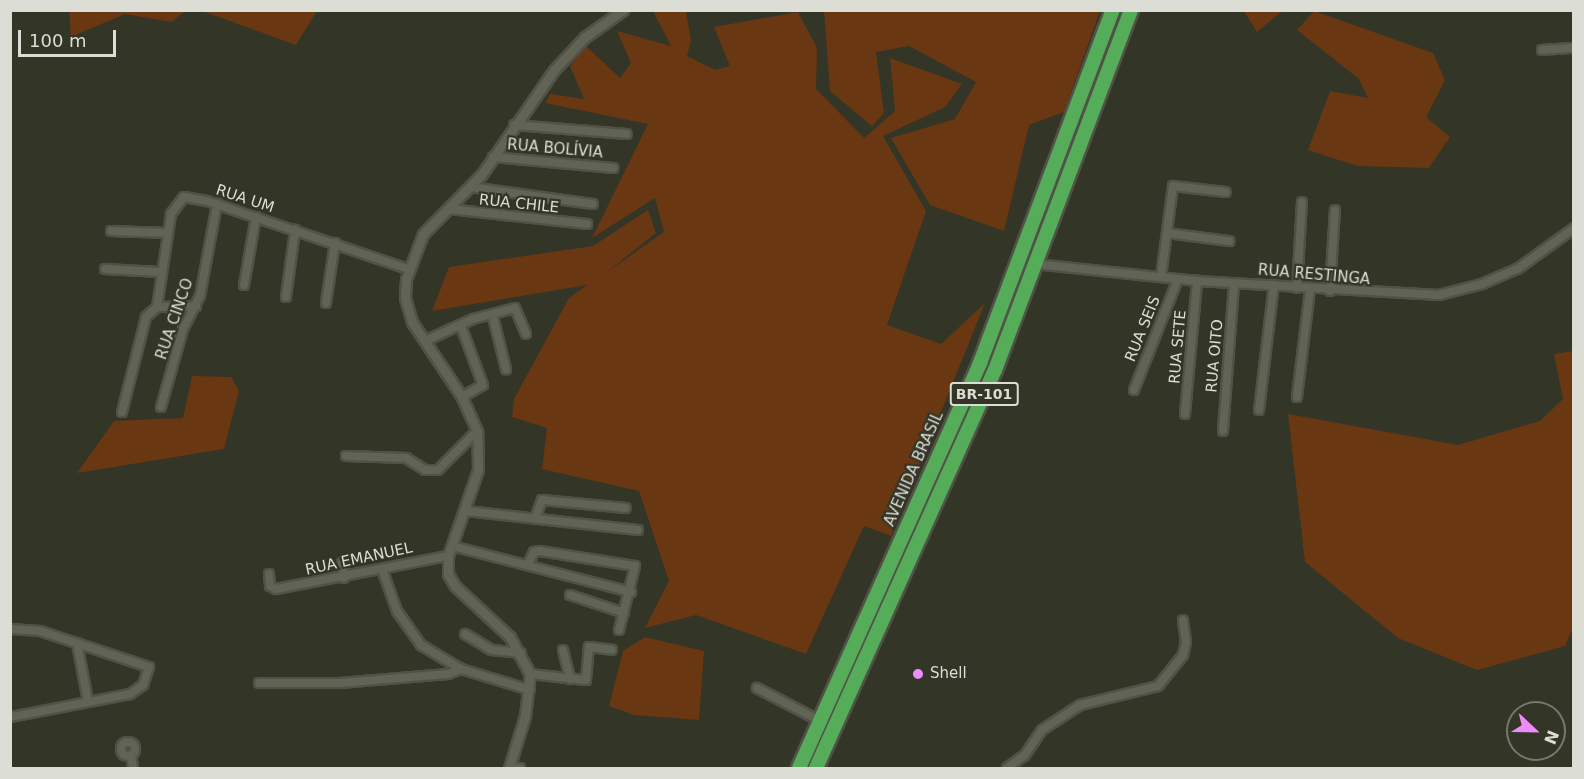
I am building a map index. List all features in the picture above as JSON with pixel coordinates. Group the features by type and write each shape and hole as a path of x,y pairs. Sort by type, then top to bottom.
{"highway":[{"name":"AVENIDA BRASIL","path":"799,768 980,363 1113,10"},
{"name":"BR-101","path":"816,768 995,370 1131,10"}],"street":[{"path":"520,768 509,767 530,690 530,674 521,653 510,637 451,581 448,556 478,470 477,431 462,397 425,341 408,310 408,268 423,234 471,187 514,125 570,52 623,10"},
{"path":"1542,50 1574,48"},
{"path":"514,125 627,134"},
{"name":"RUA BOLÍVIA","path":"493,157 614,168"},
{"path":"1161,277 1173,186 1226,192"},
{"path":"471,187 593,204"},
{"name":"RUA UM","path":"157,307 166,234 174,207 184,197 217,204 408,268"},
{"path":"1297,288 1302,202"},
{"name":"RUA CINCO","path":"161,407 183,329 196,306 217,204"},
{"name":"RUA CHILE","path":"449,209 587,224"},
{"path":"1330,291 1335,210"},
{"path":"244,285 256,217"},
{"name":"RUA RESTINGA","path":"1035,264 1197,281 1407,296 1461,290 1519,268 1574,228"},
{"path":"286,297 295,230"},
{"path":"111,231 166,234"},
{"path":"1167,233 1229,241"},
{"path":"326,303 335,243"},
{"path":"105,268 160,272"},
{"name":"RUA SEIS","path":"1134,390 1178,279"},
{"name":"RUA SETE","path":"1185,414 1197,281"},
{"name":"RUA OITO","path":"1223,431 1234,283"},
{"path":"1259,410 1274,285"},
{"path":"1298,397 1310,290"},
{"path":"122,412 141,327 157,307 196,306"},
{"path":"425,341 473,319 493,317 515,308 526,334"},
{"path":"493,317 506,369"},
{"path":"461,326 483,385 462,397"},
{"path":"346,456 406,458 425,470 438,470 477,431"},
{"path":"536,519 542,500 626,508"},
{"path":"465,511 639,530"},
{"path":"452,546 631,592"},
{"path":"528,564 534,552 540,551 635,566 631,592 619,630"},
{"name":"RUA EMANUEL","path":"269,574 270,586 276,589 344,578 448,556"},
{"path":"342,563 344,578"},
{"path":"382,569 408,630 430,653 461,669 530,690"},
{"path":"570,595 624,613"},
{"path":"1007,768 1024,754 1041,730 1080,705 1158,686 1183,655 1186,642 1183,620"},
{"path":"10,629 26,627 149,667 146,678 136,691 10,717"},
{"path":"465,634 492,650 521,653"},
{"path":"77,643 88,701"},
{"path":"530,674 585,680 589,647 612,650"},
{"path":"563,650 570,679"},
{"path":"259,683 340,683 448,674 461,669"},
{"path":"757,688 820,721"},
{"path":"822,754 827,768"},
{"path":"131,755 133,768"}],"shaded area":[{"path":"69,10 185,11 172,22 125,14 71,37"},
{"path":"1244,10 1282,11 1257,32"},
{"path":"202,11 317,11 296,45"},
{"path":"653,11 686,11 691,41 687,56 715,70 730,66 714,27 798,12 817,48 816,89 864,138 895,111 890,58 962,84 945,107 883,136 926,211 887,325 941,344 985,303 891,536 864,526 806,654 696,615 645,628 669,581 639,491 542,469 547,428 512,417 514,399 569,298 587,285 432,311 449,267 593,246 648,210 656,233 607,272 664,232 655,198 592,238 648,124 545,103 550,94 584,99 570,66 586,46 620,78 631,63 617,31 671,46"},
{"path":"824,11 1100,11 1064,112 1029,125 1004,231 930,205 891,138 955,119 976,82 909,46 876,52 884,113 872,126 830,91"},
{"path":"1314,11 1433,53 1445,80 1426,117 1450,137 1429,168 1357,166 1308,150 1330,91 1368,98 1359,79 1297,30"},
{"path":"1573,351 1574,626 1565,646 1477,670 1398,638 1305,562 1288,414 1458,445 1540,421 1563,399 1554,354"},
{"path":"192,376 231,377 239,391 224,449 77,473 114,421 183,418"},
{"path":"645,637 704,651 699,720 634,715 609,706 623,651"}],"place":[{"name":"Shell","path":"918,674"}]}
